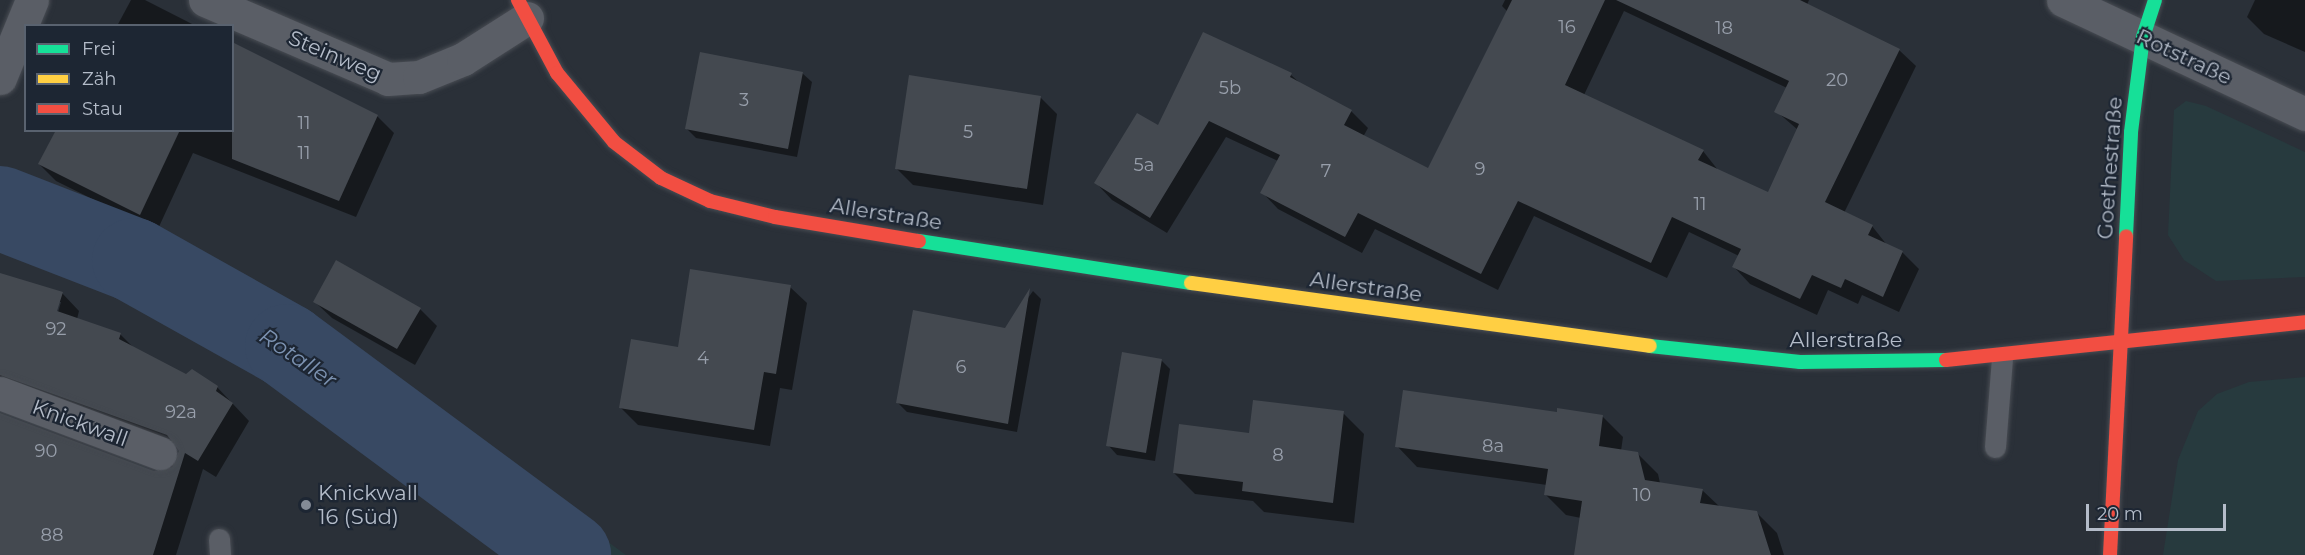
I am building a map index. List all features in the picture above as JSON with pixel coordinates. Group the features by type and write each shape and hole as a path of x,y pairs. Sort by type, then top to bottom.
{"street":[{"path":"0,78 32,0"},
{"name":"Steinweg","path":"205,0 388,79 419,77 463,59 523,9"},
{"name":"Rotstraße","path":"2063,0 2305,114"},
{"name":"Goethestraße","path":"2110,555 2131,132 2144,37 2155,0"},
{"name":"Allerstraße","path":"523,9 557,73 614,142 661,178 710,201 775,218 1078,267 1578,339 1800,362 2002,358 2121,340 2305,322"},
{"name":"Knickwall","path":"0,393 160,453"}],"lane":[{"path":"1995,447 2002,358"}],"green space":[{"path":"2186,101 2206,106 2305,152 2305,277 2216,281 2184,260 2168,235 2174,110"},
{"path":"0,175 126,218 287,308 626,555 510,555 428,494 259,352 38,243 0,230"},
{"path":"2305,377 2305,555 2163,555 2178,460 2198,411 2217,394 2249,382"}],"building":[{"path":"1512,0 1605,0 1565,85 1704,150 1698,160 1768,192 1799,124 1774,112 1789,81 1616,0 1800,0 1900,49 1825,202 1873,225 1868,235 1903,251 1883,297 1845,279 1841,288 1812,275 1800,299 1732,267 1741,249 1672,217 1651,263 1518,201 1481,274 1358,213 1345,237 1260,193 1280,155 1209,121 1150,218 1094,183 1137,113 1158,125 1203,32 1292,73 1290,77 1352,110 1344,125 1428,168"},
{"path":"234,43 378,115 339,201 232,159"},
{"path":"700,52 803,72 788,149 685,129"},
{"path":"909,75 1041,96 1027,189 895,169"},
{"path":"55,132 179,132 140,215 38,164"},
{"path":"336,260 421,308 397,349 313,302"},
{"path":"690,269 791,285 776,374 764,372 754,430 619,408 631,339 678,347"},
{"path":"0,273 63,292 57,311 121,333 119,339 186,374 192,369 218,386 216,391 233,403 198,461 185,453 153,555 0,555 0,413 154,471 172,467 179,451 167,435 0,375"},
{"path":"1030,288 1008,424 896,403 913,310 1005,328"},
{"path":"1122,352 1162,359 1146,453 1106,446"},
{"path":"1403,390 1557,412 1557,408 1603,415 1599,446 1638,452 1645,480 1703,489 1700,503 1757,511 1771,555 1574,555 1582,501 1544,495 1548,469 1395,447"},
{"path":"1253,400 1344,411 1333,503 1242,491 1243,482 1173,473 1179,424 1249,433"}],"waterway":[{"name":"Rotaller","path":"0,208 134,260 287,346 569,555"}],"traffic: fast":[{"path":"2126,236 2131,132 2143,37 2155,0"},
{"path":"919,241 1191,283"},
{"path":"1650,346 1800,362 1946,360"}],"traffic: slow":[{"path":"1191,283 1650,346"}],"traffic: jam":[{"path":"518,0 557,73 614,142 661,178 710,201 775,217 919,241"},
{"path":"2110,555 2126,236"},
{"path":"1946,360 2305,322"}],"place":[{"name":"Knickwall 16 (Süd)","path":"306,505"}]}
